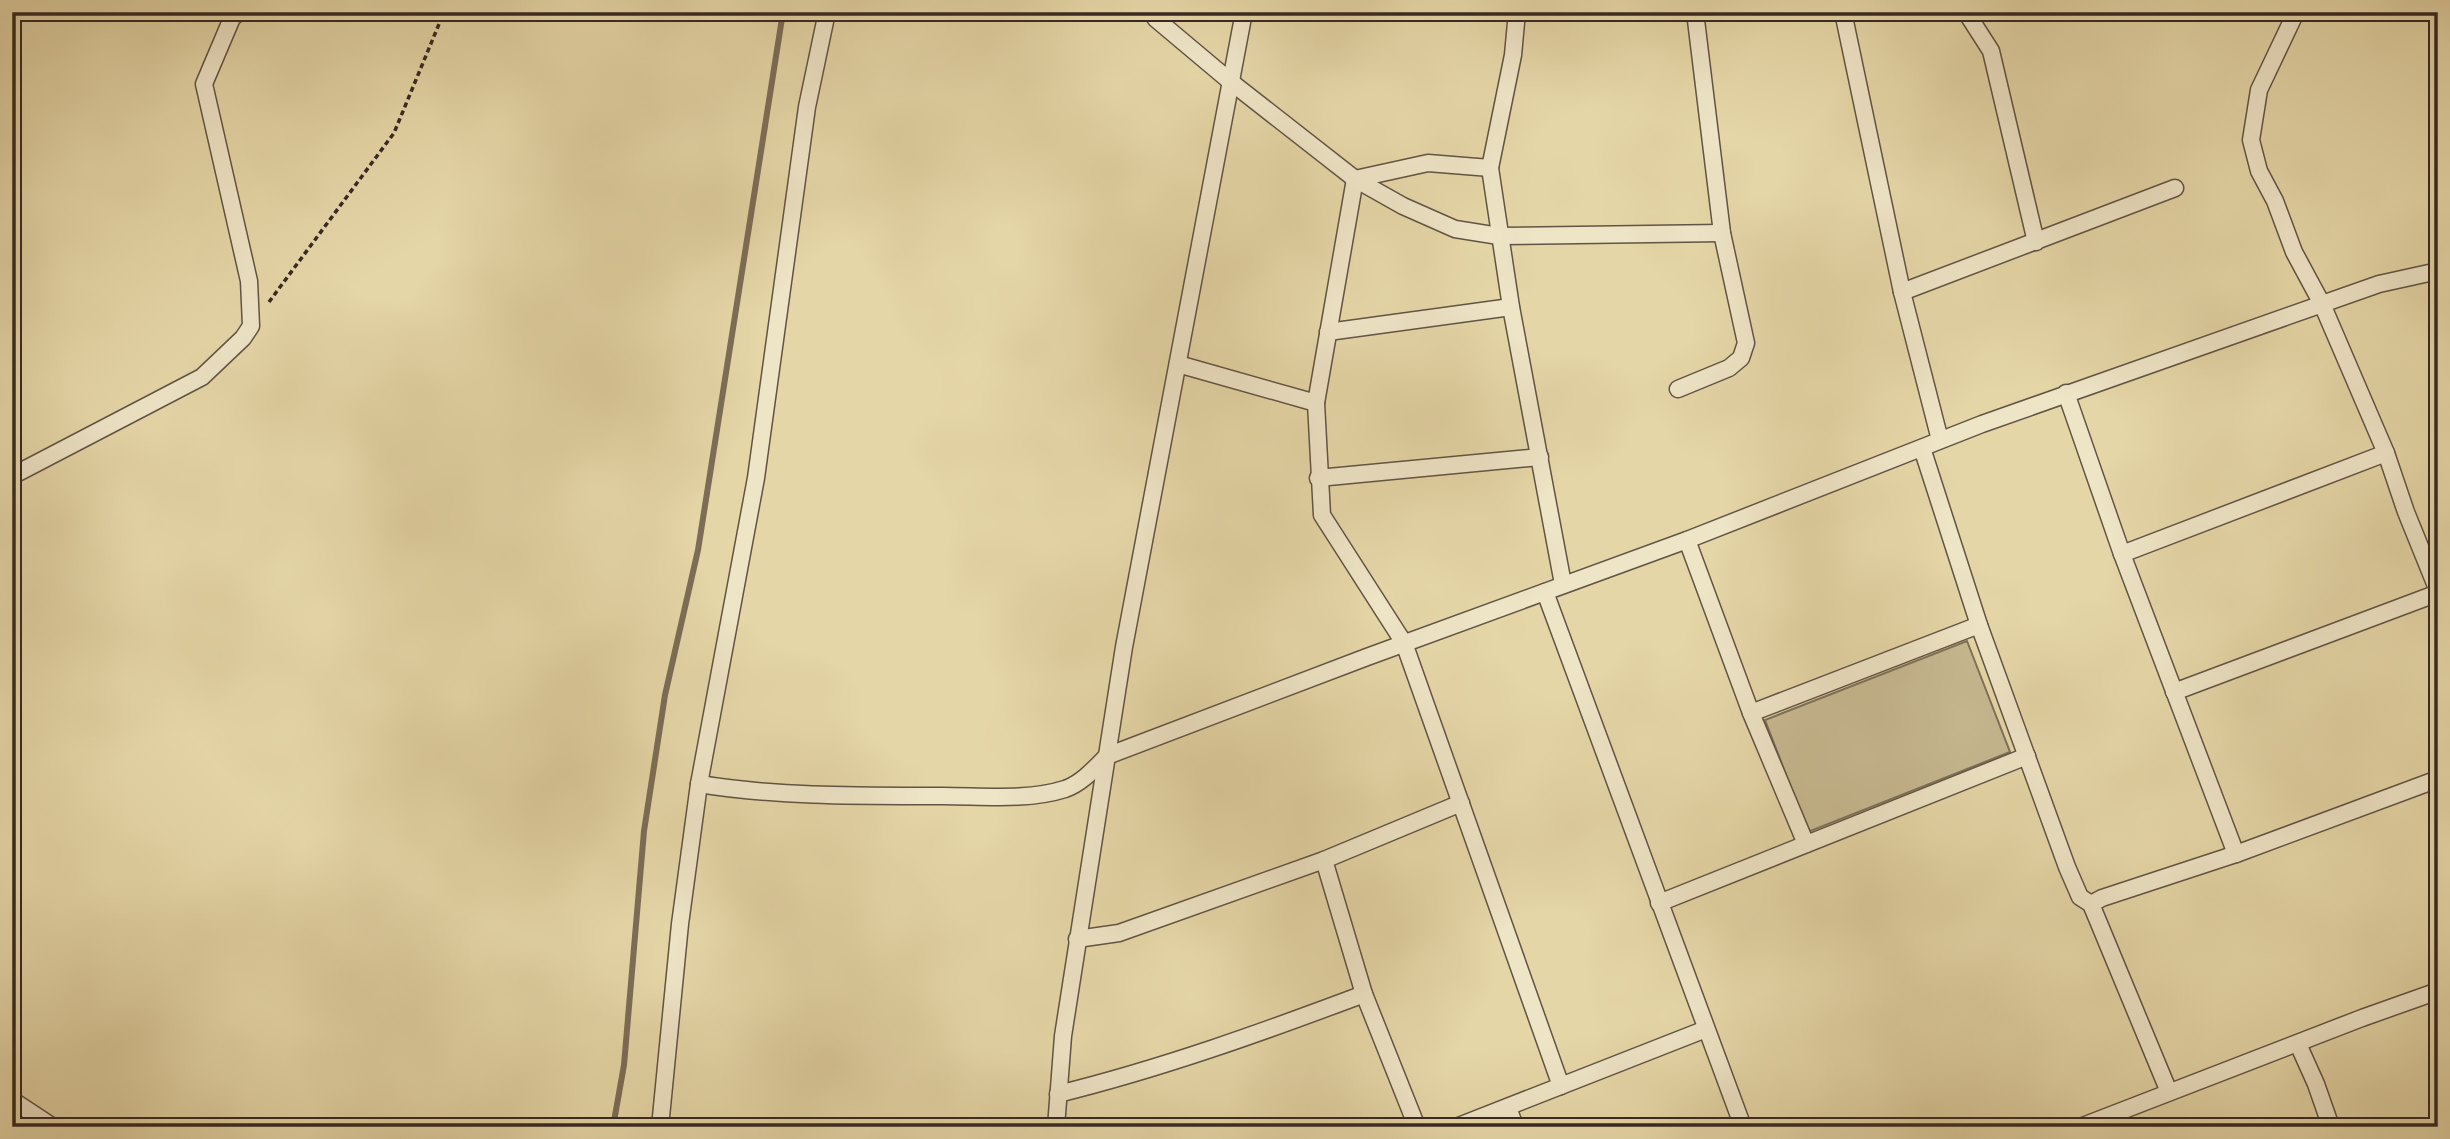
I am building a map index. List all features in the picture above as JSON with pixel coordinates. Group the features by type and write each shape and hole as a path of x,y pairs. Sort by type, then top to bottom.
{"street":[{"path":"12,477 202,377 243,338 251,326 249,281 204,84 232,18 239,12"},
{"path":"660,1127 699,784 756,478 807,107 827,12"},
{"path":"1151,12 1231,82 1355,179 1403,206 1455,229 1499,236 1722,233"},
{"path":"1056,1127 1063,1036 1124,647 1244,12"},
{"path":"1517,12 1513,55 1490,168 1511,307 1563,584"},
{"path":"1678,389 1729,368 1741,358 1746,343 1722,233 1695,12"},
{"path":"1843,12 1902,292 1940,440"},
{"path":"1966,12 1991,51 2036,242"},
{"path":"2174,692 2438,592 2386,453 2322,304 2294,252 2275,201 2259,171 2252,140 2259,90 2296,12"},
{"path":"1355,179 1428,163 1490,168"},
{"path":"1355,179 1316,403 1322,516 1404,643 1562,1086"},
{"path":"1902,292 2175,188"},
{"path":"699,784 737,790 813,795 1007,796 1067,788 1090,774 1107,756 1404,643 1687,540 1940,440 2379,284 2438,271"},
{"path":"1328,332 1511,307"},
{"path":"1178,364 1316,403"},
{"path":"2066,393 2122,554 2236,854"},
{"path":"1922,449 1979,625 2071,877 2080,897 2091,904 2169,1092"},
{"path":"2122,554 2386,453"},
{"path":"1318,478 1540,457"},
{"path":"1687,540 1751,713 1807,844"},
{"path":"1545,592 1743,1127"},
{"path":"1751,713 1979,625"},
{"path":"1659,903 2026,756"},
{"path":"2091,904 2236,854 2438,779"},
{"path":"1077,939 1119,933 1324,860 1461,803"},
{"path":"1324,860 1364,994 1417,1127"},
{"path":"2089,1125 2169,1092 2438,991"},
{"path":"1058,1094 1115,1080 1228,1045 1364,994"},
{"path":"1456,1127 1706,1029"},
{"path":"2298,1044 2331,1127"},
{"path":"12,1100 53,1127"},
{"path":"1508,1107 1515,1127"}],"path":[{"path":"251,326 394,133 444,12"}],"shaded area":[{"path":"1967,641 2010,752 1808,832 1765,720"}],"waterway":[{"path":"613,1127 624,1065 644,831 665,695 698,550 783,12"}]}
